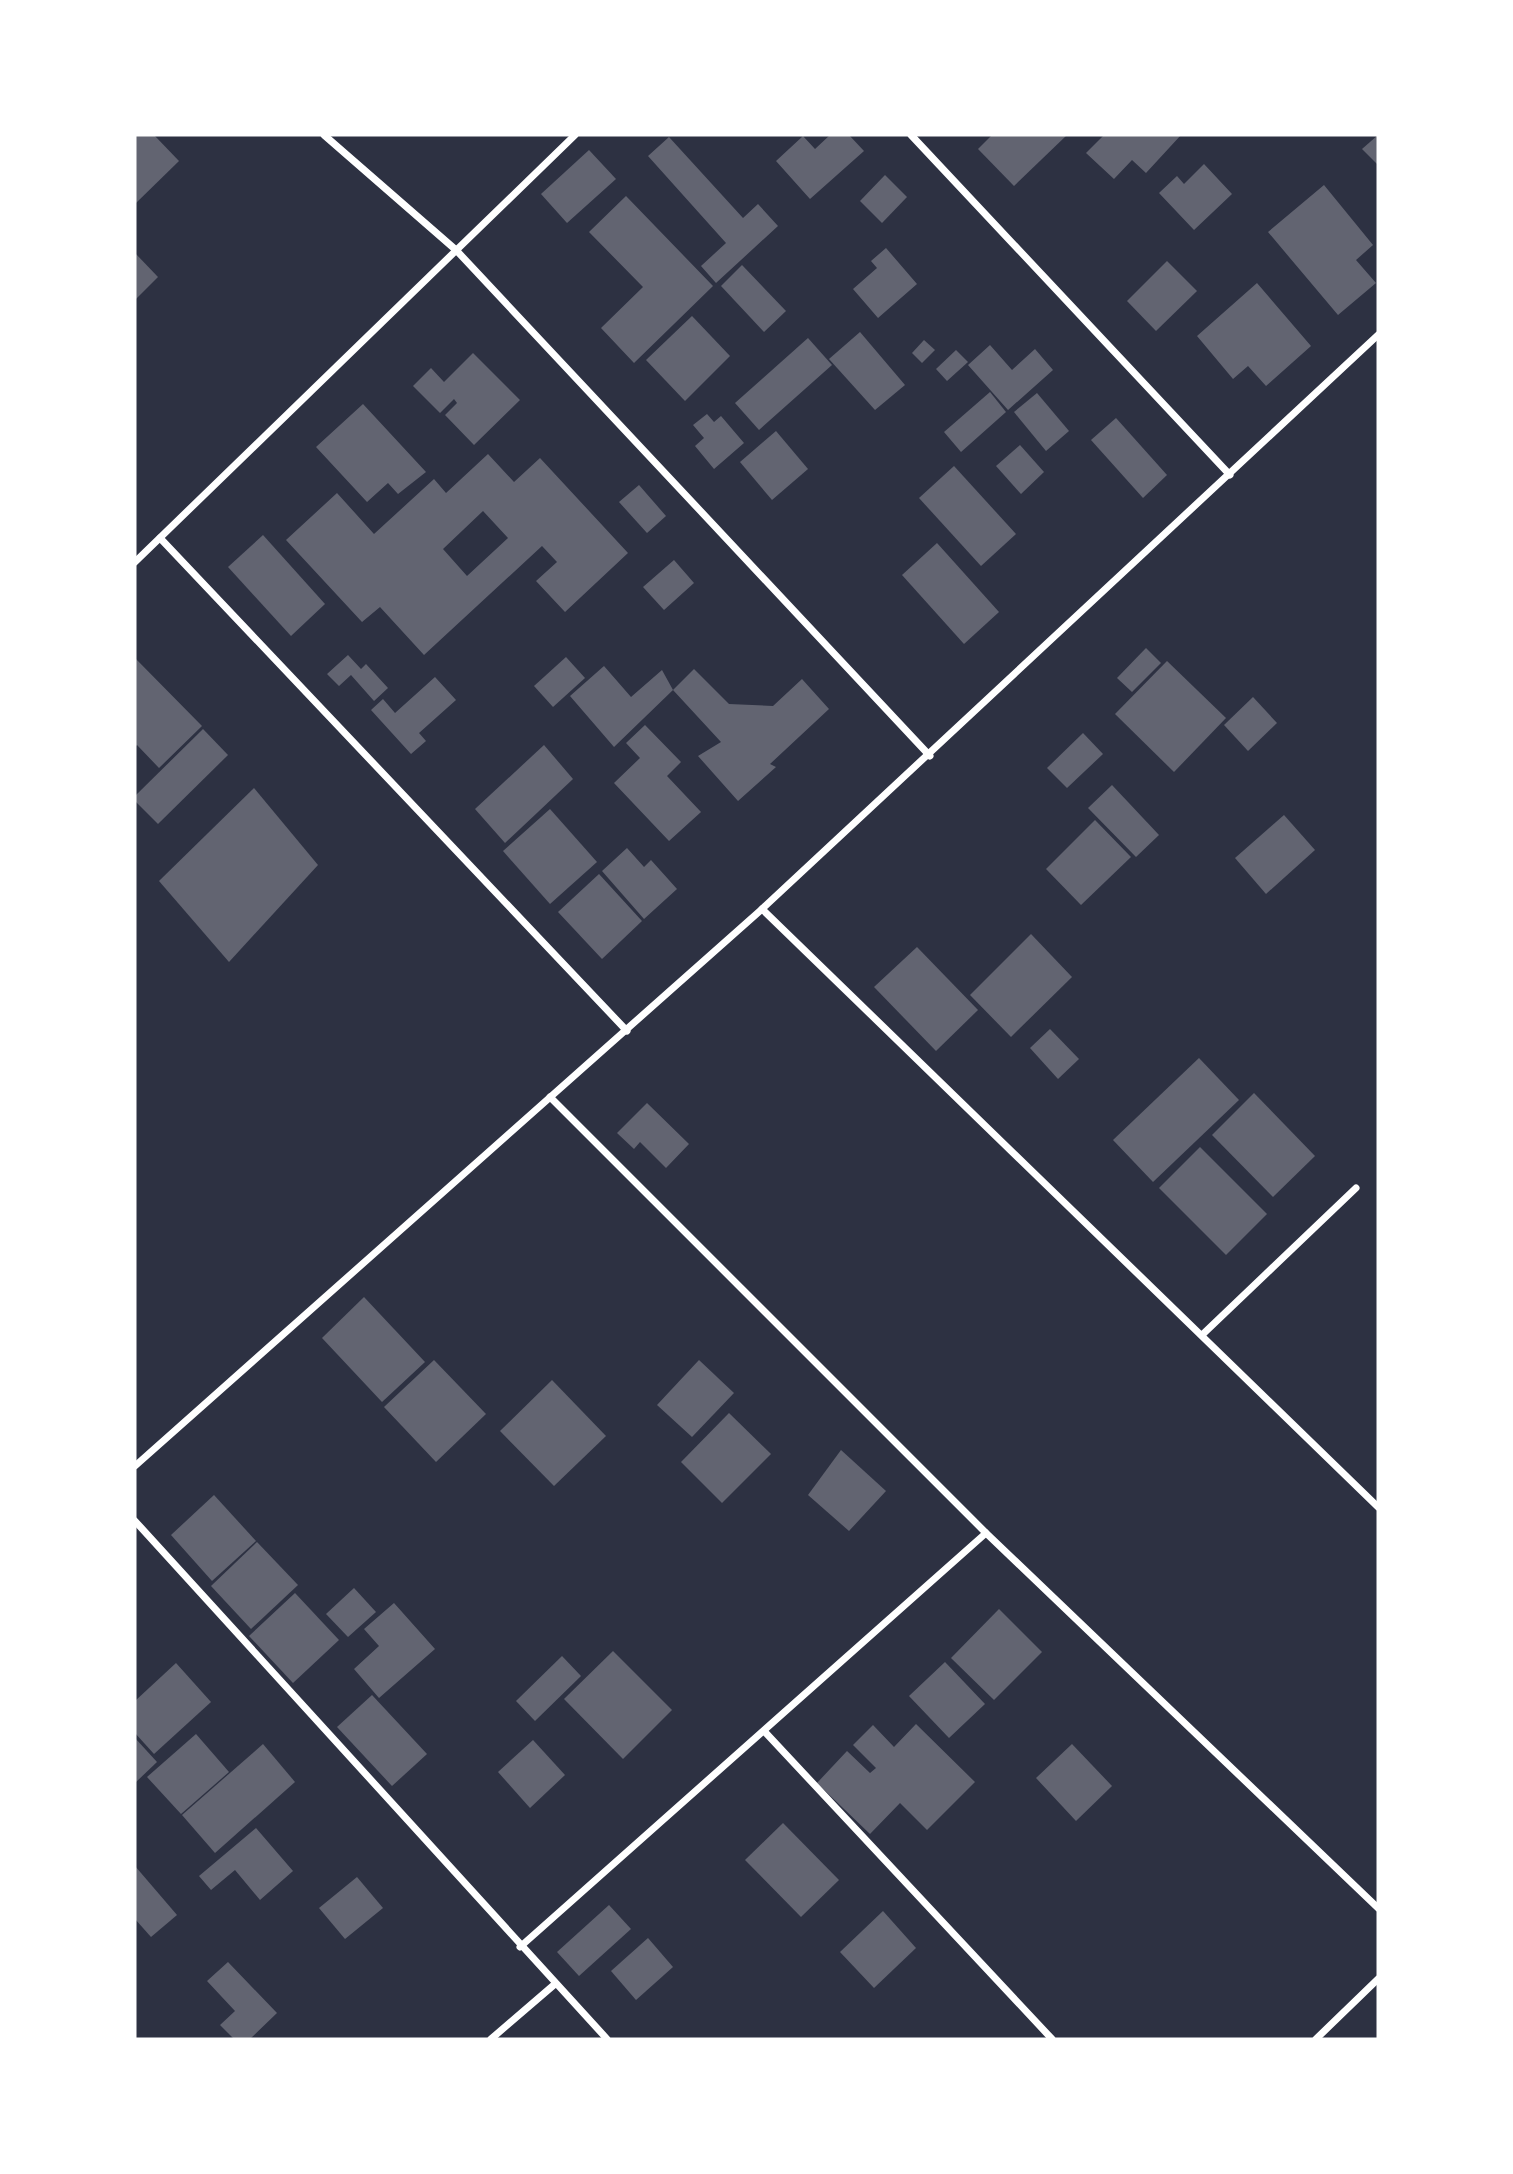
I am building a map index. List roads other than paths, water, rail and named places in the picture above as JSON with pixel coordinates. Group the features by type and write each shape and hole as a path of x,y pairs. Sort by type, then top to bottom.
{"street":[{"path":"324,135 456,250 930,756"},
{"path":"135,562 575,135"},
{"path":"911,135 1230,475"},
{"path":"135,1466 762,909 930,756 1378,335"},
{"path":"160,538 627,1031"},
{"path":"762,909 1378,1507"},
{"path":"550,1097 986,1532 1378,1908"},
{"path":"1202,1335 1356,1188"},
{"path":"135,1452 141,1460"},
{"path":"135,1521 520,1947 607,2039"},
{"path":"520,1947 986,1532"},
{"path":"764,1731 1052,2039"},
{"path":"1316,2039 1378,1979"},
{"path":"491,2039 555,1984"}]}
